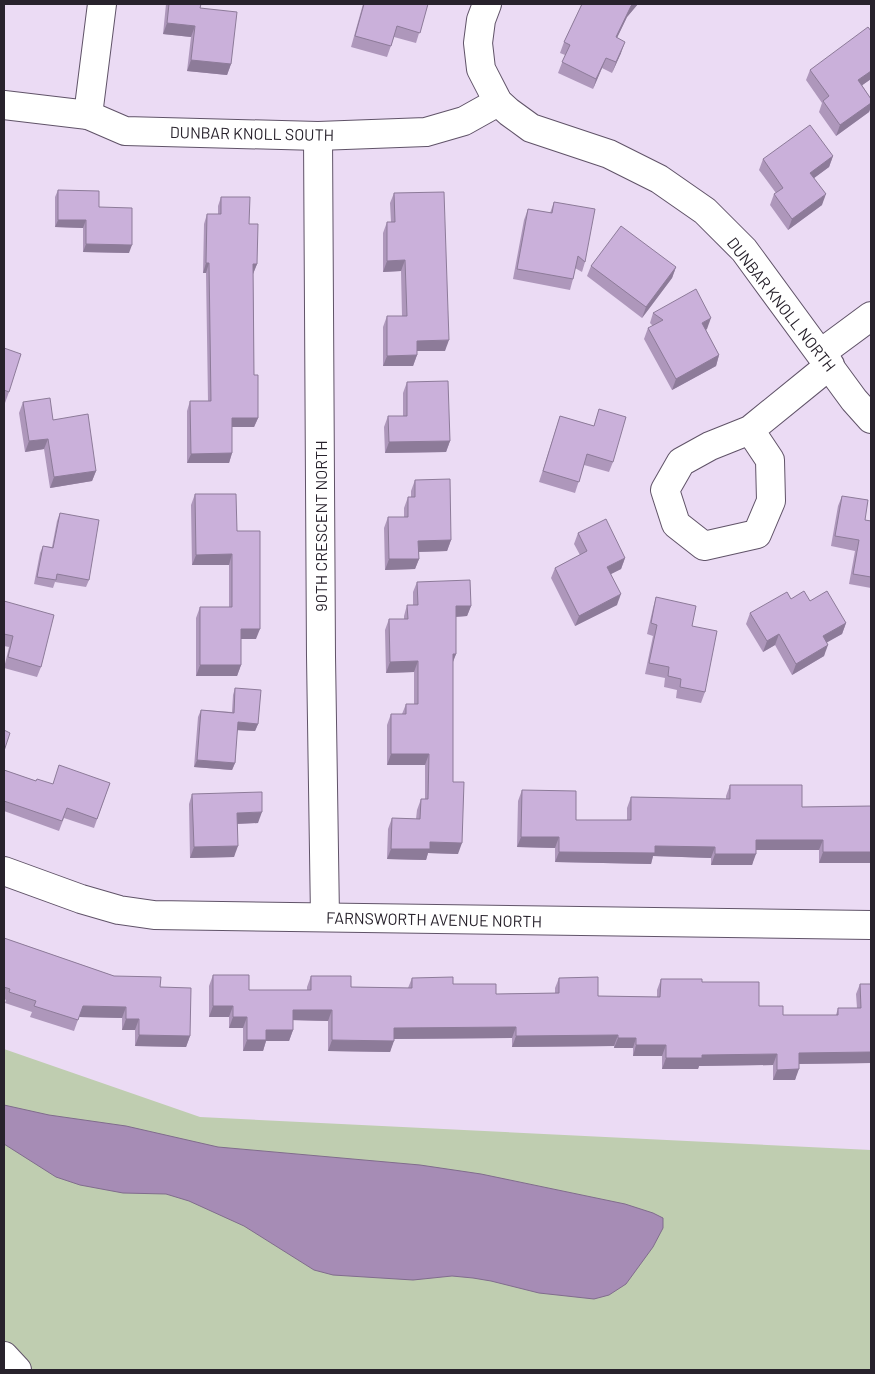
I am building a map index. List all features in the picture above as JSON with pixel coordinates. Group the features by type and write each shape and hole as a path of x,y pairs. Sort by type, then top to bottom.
{"street":[{"path":"88,115 102,4"},
{"path":"488,4 481,20 478,43 481,69 498,102"},
{"name":"DUNBAR KNOLL SOUTH","path":"4,105 88,115 125,131 318,136 426,132 464,122 498,102"},
{"name":"DUNBAR KNOLL NORTH","path":"498,102 531,128 609,154 659,179 705,211 744,250 826,359 854,400 871,420"},
{"name":"90TH CRESCENT NORTH","path":"318,136 321,646 325,917"},
{"path":"750,430 770,460 771,501 757,534 704,546 676,524 665,490 681,462 710,446 750,430 871,316"},
{"name":"FARNSWORTH AVENUE NORTH","path":"4,871 81,899 119,910 154,915 871,925"},
{"path":"4,1356 17,1370"}],"green space":[{"path":"4,1049 200,1117 871,1150 871,1370 4,1370"}],"shaded area":[{"path":"4,1105 49,1115 126,1126 218,1147 420,1165 481,1174 625,1204 663,1218 663,1228 653,1247 626,1284 609,1295 594,1299 539,1293 491,1281 452,1276 413,1280 333,1275 314,1270 244,1226 189,1201 166,1194 123,1193 80,1185 56,1177 4,1144"}],"building":[{"path":"169,4 201,4 200,8 237,12 231,64 191,60 195,26 167,23"},
{"path":"364,4 428,4 420,33 397,26 391,46 355,36"},
{"path":"582,4 633,4 616,37 625,42 616,62 606,58 596,79 562,62 570,45 564,42"},
{"path":"868,27 871,31 871,71 858,80 871,99 871,103 840,125 823,101 829,96 810,70"},
{"path":"810,125 833,156 810,173 826,194 792,219 774,194 783,188 763,159"},
{"path":"58,190 99,191 99,207 132,208 132,245 86,244 86,220 58,220"},
{"path":"444,192 449,340 417,341 417,355 387,356 387,316 407,316 405,260 387,261 387,222 395,222 394,193"},
{"path":"221,197 250,197 249,224 258,224 257,264 253,264 254,375 258,375 258,418 232,418 232,453 191,454 190,401 211,401 209,263 206,263 207,214 221,214"},
{"path":"554,202 595,209 585,262 578,256 573,279 517,269 528,209 552,213"},
{"path":"621,226 676,267 646,307 591,266"},
{"path":"696,289 711,318 702,323 719,355 676,379 648,328 663,320 653,313"},
{"path":"4,348 21,354 9,392 4,390"},
{"path":"448,381 450,441 389,442 388,416 407,416 407,382"},
{"path":"50,398 53,420 88,414 96,471 54,477 48,439 29,441 23,402"},
{"path":"599,409 626,417 613,462 587,454 579,482 543,471 560,416 594,426"},
{"path":"450,479 451,540 418,541 419,559 389,559 388,517 408,517 408,497 415,497 415,480"},
{"path":"195,494 236,494 237,531 260,531 260,629 241,629 241,665 200,665 200,607 232,607 232,554 196,555"},
{"path":"842,496 868,500 865,520 871,521 871,577 853,574 859,540 835,536"},
{"path":"60,513 99,520 89,580 57,574 56,580 37,577 43,546 53,548"},
{"path":"606,519 625,558 607,567 621,594 579,616 555,568 587,551 578,533"},
{"path":"470,580 471,606 456,606 456,654 453,654 453,782 464,782 462,843 430,842 430,849 391,849 392,818 420,819 421,799 428,799 429,754 391,754 391,714 406,714 406,704 418,704 418,661 390,662 389,619 408,619 407,605 418,605 417,582"},
{"path":"804,591 810,601 827,591 846,623 823,636 828,645 796,664 779,634 767,641 750,613 787,592 791,599"},
{"path":"656,597 696,606 692,626 717,631 705,692 680,687 681,679 668,676 669,667 649,663 657,625 651,623"},
{"path":"4,601 54,615 41,667 8,657 13,636 4,634"},
{"path":"235,688 261,690 258,724 238,722 235,763 197,760 201,710 234,713"},
{"path":"4,730 10,733 4,751"},
{"path":"59,765 110,783 97,819 67,808 62,821 4,801 4,770 36,781 37,779 53,784"},
{"path":"730,785 802,785 802,807 871,806 871,852 823,852 823,840 756,840 756,854 715,854 715,847 655,846 655,853 559,852 559,837 521,837 522,790 576,791 576,820 631,820 631,797 730,799"},
{"path":"262,792 262,812 237,813 238,846 194,847 192,794"},
{"path":"4,938 114,976 161,977 160,987 191,988 190,1036 139,1035 139,1019 126,1019 126,1007 83,1006 78,1020 34,1006 36,1001 9,992 10,989 4,987"},
{"path":"213,975 249,975 249,990 311,990 311,976 351,976 351,987 412,988 412,978 453,977 453,984 496,984 496,994 559,993 559,978 598,977 598,996 660,997 661,979 702,979 702,982 759,982 759,1006 783,1006 783,1015 838,1015 838,1008 861,1008 860,984 871,984 871,1052 799,1053 799,1069 777,1070 777,1054 702,1055 702,1058 666,1058 666,1045 636,1045 636,1038 618,1038 618,1035 516,1036 516,1027 394,1028 394,1041 332,1040 332,1010 293,1010 293,1030 266,1030 266,1040 247,1040 247,1017 233,1017 233,1006 213,1006"}]}
